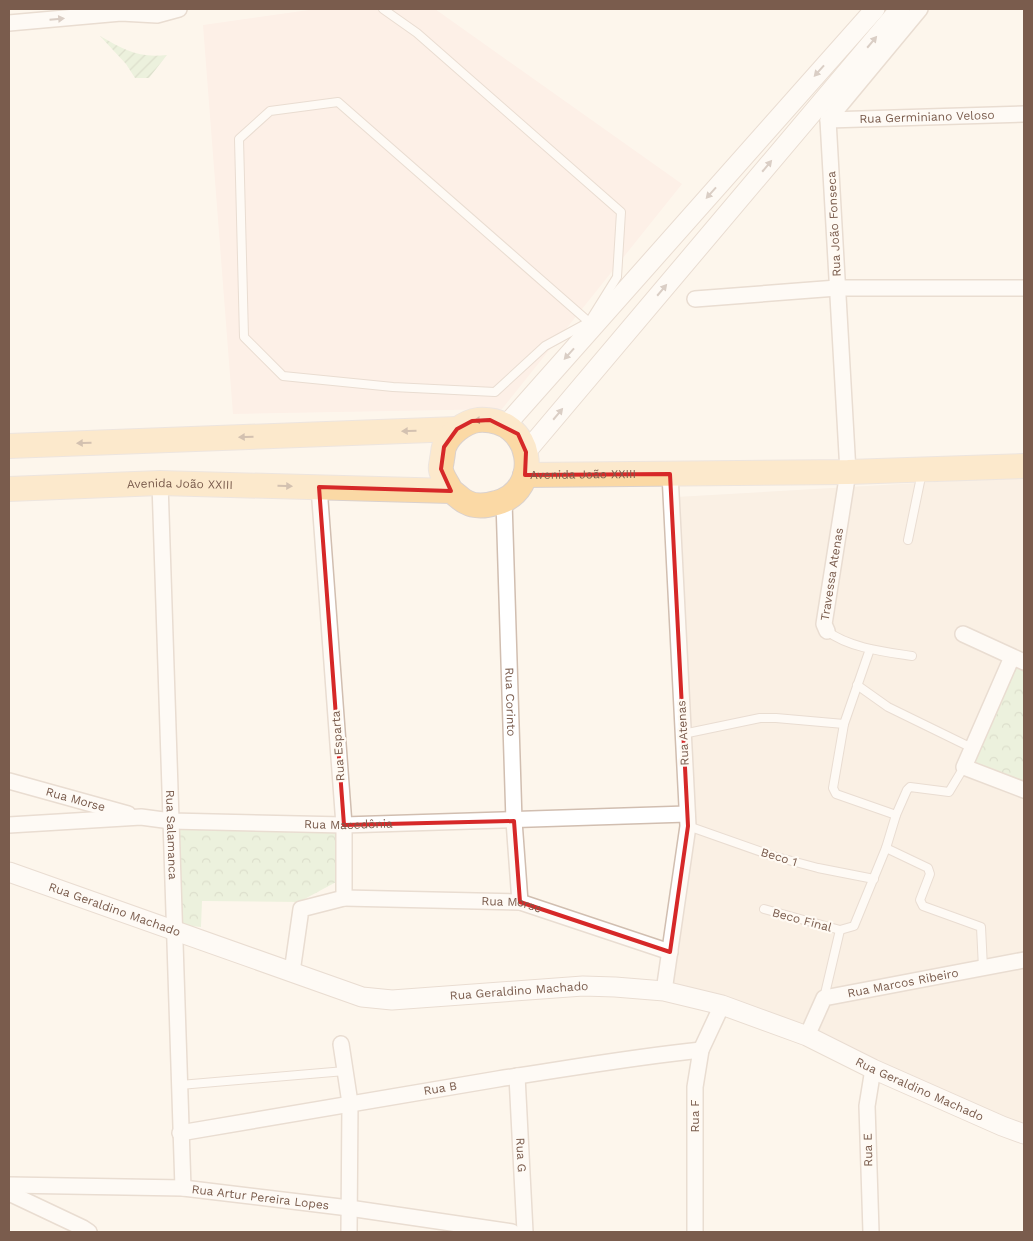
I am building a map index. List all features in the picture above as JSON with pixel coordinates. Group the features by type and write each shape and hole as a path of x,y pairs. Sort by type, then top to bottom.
{"main road":[{"path":"504,501 485,506 466,502 451,490 441,470 444,447 458,429 472,421 490,420 506,425 518,434 526,452 526,475"},
{"path":"9,446 458,429"},
{"name":"Avenida João XXIII","path":"504,501 517,491 526,475 848,472 1024,466"},
{"name":"Avenida João XXIII","path":"9,489 160,483 451,490"}],"street":[{"path":"9,23 120,11 157,15 179,9"},
{"path":"506,425 875,9"},
{"path":"526,452 900,9"},
{"path":"828,120 920,9"},
{"name":"Rua Germiniano Veloso","path":"828,120 1024,114"},
{"name":"Rua João Fonseca","path":"828,120 848,472"},
{"path":"695,299 837,288 1024,288"},
{"name":"Travessa Atenas","path":"827,632 824,624 848,472"},
{"name":"Rua Atenas","path":"664,991 688,820 670,474"},
{"name":"Rua Salamanca","path":"160,483 183,1188"},
{"name":"Rua Esparta","path":"319,486 344,825 344,898"},
{"name":"Rua Corinto","path":"504,501 514,821 520,902"},
{"path":"963,634 1018,659 972,748 964,768 1024,790"},
{"name":"Rua Morse","path":"9,781 141,818"},
{"name":"Rua Macedônia","path":"9,825 141,818 171,821 344,825 514,821 688,820"},
{"name":"Rua Geraldino Machado","path":"9,872 362,997 392,1000 582,986 664,991 722,1005 807,1036 873,1069 1024,1134"},
{"path":"292,972 301,909 344,898"},
{"name":"Rua Morse","path":"344,898 520,902 670,952"},
{"name":"Rua Marcos Ribeiro","path":"824,998 1024,960"},
{"path":"807,1036 824,998"},
{"name":"Rua F","path":"695,1232 696,1087 701,1050 722,1005"},
{"path":"341,1044 350,1103 349,1232"},
{"name":"Rua B","path":"180,1132 517,1076 651,1055 701,1050"},
{"name":"Rua E","path":"871,1232 867,1106 873,1069"},
{"name":"Rua G","path":"517,1076 525,1232"},
{"name":"Rua Artur Pereira Lopes","path":"9,1185 183,1188 349,1208 512,1232"},
{"path":"9,1192 89,1232"}],"lane":[{"path":"383,9 417,33 621,212 617,277 589,322 545,346 496,392 393,386 283,376 244,337 239,139 270,111 338,102 589,322"},
{"path":"908,540 922,470"},
{"name":"Travessa Atenas","path":"827,632 870,650 912,656"},
{"path":"870,650 844,724 834,792 896,815"},
{"path":"857,685 888,706 972,748"},
{"path":"683,734 760,718 844,724"},
{"path":"874,879 896,815 907,790 910,788 949,792 964,768"},
{"name":"Beco 1","path":"688,820 773,856 818,868 874,879"},
{"path":"886,848 928,868 930,874 920,900 923,906 982,926 983,968"},
{"name":"Beco Final","path":"764,909 840,930 854,926 874,879"},
{"name":"Beco Final","path":"824,998 840,930"},
{"path":"180,1085 344,1071"}],"highlighted area":[{"path":"490,420 518,434 526,452 525,475 670,474 688,826 670,952 520,902 514,821 344,825 319,487 451,491 441,469 444,447 457,429 472,421"}],"shaded area":[{"path":"316,9 435,9 682,184 502,409 233,414 203,25"},
{"path":"1024,477 1024,1128 829,1043 665,993 683,877 676,497"}],"green space":[{"path":"100,36 139,54 167,55 149,78 135,78 126,64"},
{"path":"1012,657 1024,663 1024,790 964,767"},
{"path":"174,827 339,829 338,881 299,902 202,901 201,927 179,925"}]}
